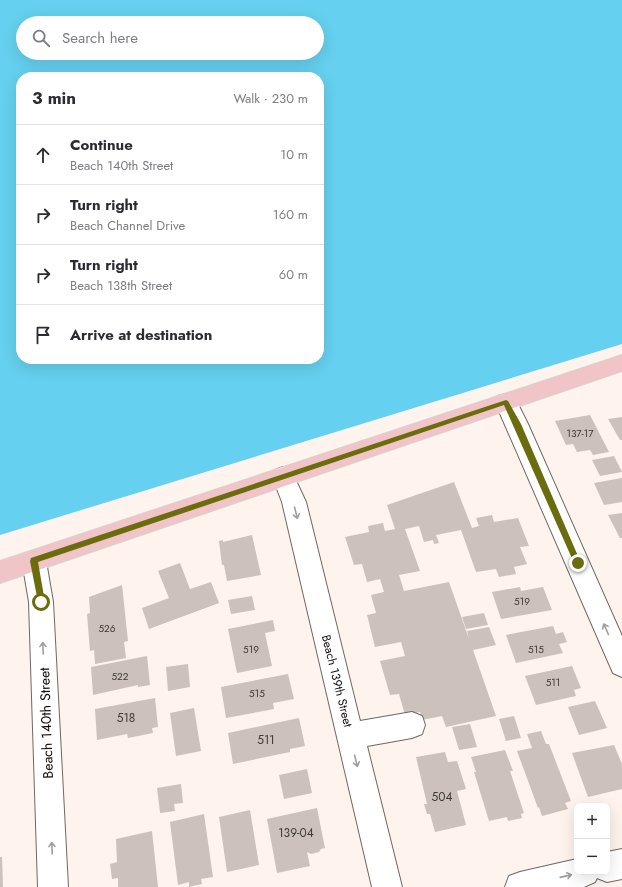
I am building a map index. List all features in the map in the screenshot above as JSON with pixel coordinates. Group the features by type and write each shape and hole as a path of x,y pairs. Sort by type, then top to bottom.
{"main road":[{"path":"0,572 622,363"}],"street":[{"path":"506,402 519,428 622,665"},
{"name":"Beach 139th Street","path":"283,476 294,502 387,887"},
{"name":"Beach 140th Street","path":"34,561 41,602 53,887"},
{"path":"350,736 412,725"},
{"path":"610,866 622,864"},
{"path":"520,887 574,875"}],"water":[{"path":"0,0 622,0 622,344 0,535"}],"building":[{"path":"590,415 609,452 593,455 590,450 577,452 573,444 566,445 555,421"},
{"path":"622,417 622,440 620,440 608,419"},
{"path":"614,456 622,472 600,476 592,460"},
{"path":"622,478 622,502 604,505 594,483"},
{"path":"454,482 472,528 479,526 476,518 492,515 494,522 518,518 529,546 520,547 527,564 514,567 516,574 499,577 496,569 476,572 461,530 436,535 439,543 434,544 433,540 424,542 419,526 405,529 420,571 399,575 404,591 449,582 469,639 467,631 489,627 496,645 473,650 496,716 446,727 442,716 422,720 420,712 405,715 399,694 390,695 380,661 405,656 401,642 375,647 367,615 376,613 371,595 384,592 380,579 367,582 362,564 354,565 345,537 369,532 368,526 383,523 385,531 395,529 387,505"},
{"path":"622,513 622,538 620,538 608,515"},
{"path":"252,535 261,575 227,581 224,565 222,565 219,541 223,540 223,542"},
{"path":"180,563 190,589 211,582 219,603 149,629 142,608 169,598 158,571"},
{"path":"122,585 128,641 124,642 126,658 95,664 94,650 90,651 87,614 90,613 89,597"},
{"path":"520,587 521,591 543,587 552,610 501,619 492,592"},
{"path":"252,596 255,610 231,614 228,600"},
{"path":"484,613 488,625 466,629 462,617"},
{"path":"273,620 275,631 265,633 272,666 237,673 228,629"},
{"path":"553,626 556,634 563,632 567,642 559,644 563,653 516,663 506,635"},
{"path":"147,656 150,685 138,687 138,685 93,695 91,667"},
{"path":"188,664 190,687 168,691 166,667"},
{"path":"572,666 581,688 574,690 576,696 536,705 525,676"},
{"path":"288,674 294,699 273,703 274,709 226,718 221,687"},
{"path":"155,698 158,727 152,728 153,733 128,738 127,734 97,740 95,709"},
{"path":"595,701 607,728 579,735 568,707"},
{"path":"194,708 201,751 176,756 170,713"},
{"path":"514,716 521,738 506,741 499,719"},
{"path":"299,718 305,746 290,749 290,752 233,764 228,733"},
{"path":"470,724 477,747 459,750 452,727"},
{"path":"541,731 546,744 549,744 571,801 565,803 568,809 542,816 517,751 532,748 527,734"},
{"path":"614,745 622,764 622,789 588,797 572,753"},
{"path":"505,750 513,771 510,771 524,813 521,814 522,818 508,821 507,817 489,821 471,757"},
{"path":"445,752 448,762 457,761 466,789 457,791 466,825 435,832 430,814 427,814 424,804 427,804 416,757"},
{"path":"307,769 312,793 284,799 279,775"},
{"path":"181,784 183,803 174,804 175,811 160,813 157,788"},
{"path":"317,808 325,848 321,849 319,852 311,854 307,852 310,866 277,873 267,819"},
{"path":"250,810 259,865 227,872 219,817"},
{"path":"204,814 213,877 201,879 202,884 189,887 189,882 178,885 170,822"},
{"path":"152,831 158,887 118,887 118,878 112,879 110,864 117,862 116,839"},
{"path":"0,857 2,857 3,887 0,887"}],"route":[{"path":"41,602 40,589 34,561 506,402 578,563"}]}
